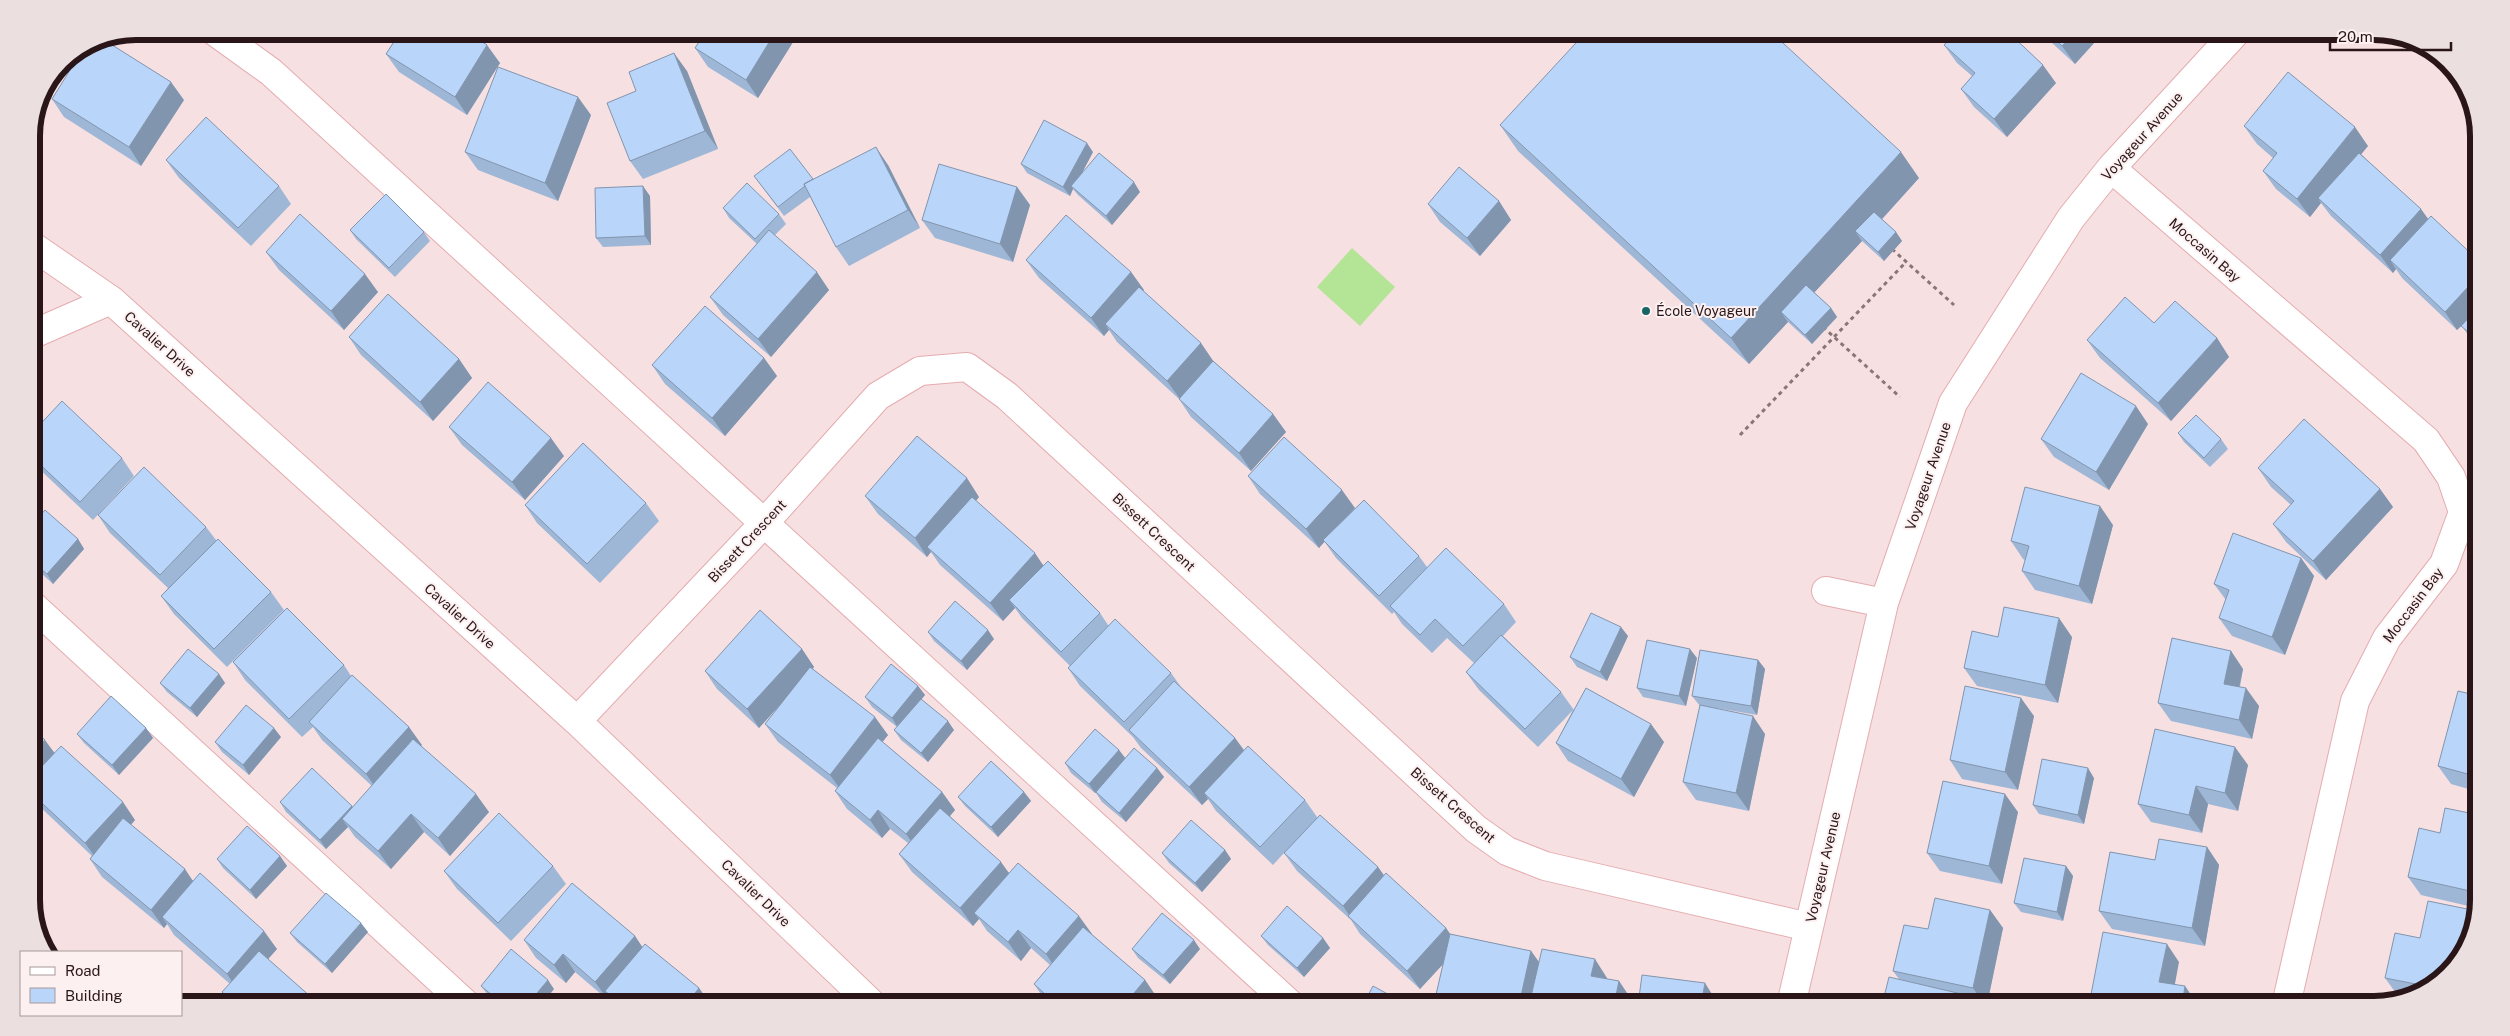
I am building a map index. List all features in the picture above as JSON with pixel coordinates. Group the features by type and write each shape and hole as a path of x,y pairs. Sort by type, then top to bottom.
{"street":[{"path":"227,40 271,72 1281,996"},
{"name":"Voyageur Avenue","path":"1794,996 1884,603 1953,403 2071,218 2111,168 2229,40"},
{"name":"Moccasin Bay","path":"2111,168 2426,440 2451,477 2463,512 2444,564 2386,638 2355,701 2288,996"},
{"name":"Cavalier Drive","path":"40,251 111,300 577,721 864,996"},
{"path":"40,331 111,300"},
{"name":"Bissett Crescent","path":"577,721 765,522 878,396 920,371 967,367 1007,396 1476,829 1507,851 1545,866 1809,927"},
{"path":"1826,591 1884,603"},
{"path":"40,611 457,996"}],"path":[{"path":"1888,246 1954,305"},
{"path":"1740,435 1906,262"},
{"path":"1820,325 1900,397"}],"green space":[{"path":"1352,248 1395,287 1360,326 1317,287"}],"building":[{"path":"395,40 479,40 487,45 455,97 386,54"},
{"path":"700,40 770,40 746,80 695,48"},
{"path":"1579,40 1780,40 1901,152 1731,338 1500,125"},
{"path":"1949,40 2017,40 2043,65 1994,119 1961,89 1975,73 1944,45"},
{"path":"2056,40 2068,40 2062,46"},
{"path":"110,44 171,82 129,147 52,99 75,62 82,56 99,47"},
{"path":"674,53 705,131 630,161 607,103 636,91 629,72"},
{"path":"498,67 578,97 545,183 465,152"},
{"path":"2288,72 2355,127 2297,199 2263,171 2277,153 2244,126"},
{"path":"206,117 279,186 238,228 166,160"},
{"path":"1044,120 1087,143 1063,187 1021,164"},
{"path":"876,147 908,210 836,247 804,184"},
{"path":"790,149 813,179 804,184 805,186 778,207 754,176"},
{"path":"1099,153 1134,182 1106,216 1071,186"},
{"path":"2359,153 2421,209 2380,255 2318,198"},
{"path":"939,164 1017,187 1000,244 922,220"},
{"path":"1459,167 1499,201 1467,238 1428,204"},
{"path":"747,183 779,214 755,239 723,208"},
{"path":"643,186 645,236 596,238 595,188"},
{"path":"386,194 424,232 389,268 350,230"},
{"path":"1874,212 1896,232 1878,252 1855,231"},
{"path":"300,214 365,274 331,311 266,252"},
{"path":"1066,215 1131,272 1091,318 1026,260"},
{"path":"2431,216 2470,253 2470,285 2445,312 2390,260"},
{"path":"769,230 817,272 758,339 710,297"},
{"path":"1806,285 1831,308 1805,335 1781,312"},
{"path":"1139,287 1201,343 1167,381 1105,324"},
{"path":"388,294 459,359 420,402 349,337"},
{"path":"2125,297 2154,323 2175,301 2217,338 2158,403 2087,340"},
{"path":"705,306 764,358 712,418 652,365"},
{"path":"2470,316 2470,334 2461,326"},
{"path":"1213,361 1273,414 1239,453 1179,399"},
{"path":"2081,373 2136,406 2096,472 2041,439"},
{"path":"488,382 551,438 512,482 449,427"},
{"path":"62,401 122,458 80,502 40,464 40,424"},
{"path":"2196,415 2221,439 2204,458 2178,433"},
{"path":"2304,419 2380,489 2313,561 2273,524 2294,501 2258,468"},
{"path":"917,436 967,478 915,538 865,496"},
{"path":"1284,437 1342,490 1306,529 1248,476"},
{"path":"583,443 646,503 587,564 525,505"},
{"path":"144,467 206,527 160,575 98,515"},
{"path":"2025,487 2100,506 2079,586 2022,571 2029,546 2011,541"},
{"path":"972,497 1035,553 990,603 927,547"},
{"path":"1364,500 1419,556 1379,596 1323,540"},
{"path":"45,510 78,539 47,574 40,568 40,516"},
{"path":"2233,533 2301,558 2272,637 2219,618 2229,590 2214,584"},
{"path":"218,539 271,592 214,649 161,596"},
{"path":"1446,548 1504,604 1463,646 1435,619 1420,635 1390,606"},
{"path":"1048,561 1100,613 1061,652 1009,600"},
{"path":"955,601 988,630 961,661 928,632"},
{"path":"2004,607 2059,618 2045,685 1964,668 1972,631 1998,637"},
{"path":"287,608 344,665 289,719 233,662"},
{"path":"760,610 802,649 747,709 705,671"},
{"path":"1591,613 1621,627 1600,672 1570,657"},
{"path":"1115,619 1171,673 1124,722 1068,668"},
{"path":"1501,635 1561,692 1525,729 1466,672"},
{"path":"2172,638 2231,651 2224,684 2246,688 2239,720 2158,703"},
{"path":"1647,640 1690,649 1679,696 1637,688"},
{"path":"188,649 219,674 190,708 160,683"},
{"path":"1700,650 1758,660 1751,706 1692,696"},
{"path":"891,664 918,686 892,718 865,697"},
{"path":"810,667 875,717 830,775 765,724"},
{"path":"352,675 409,727 366,774 309,722"},
{"path":"1174,681 1235,738 1189,787 1129,730"},
{"path":"1965,686 2021,698 2005,772 1950,760"},
{"path":"1586,688 1651,724 1621,779 1556,743"},
{"path":"2458,691 2470,694 2470,775 2438,766"},
{"path":"111,696 146,728 112,765 77,734"},
{"path":"921,699 948,721 921,753 894,730"},
{"path":"246,705 274,728 243,765 215,742"},
{"path":"1700,705 1753,716 1736,793 1683,782"},
{"path":"1095,729 1119,750 1089,784 1065,763"},
{"path":"2155,729 2235,747 2225,793 2196,786 2189,815 2138,804"},
{"path":"40,735 45,740 40,745"},
{"path":"878,738 942,792 906,834 878,810 870,820 835,791"},
{"path":"413,739 476,794 438,838 411,814 378,851 342,819"},
{"path":"61,746 123,802 85,843 40,801 40,768"},
{"path":"1248,746 1305,800 1260,847 1204,793"},
{"path":"1134,748 1157,768 1119,813 1096,792"},
{"path":"2042,759 2088,768 2078,815 2033,805"},
{"path":"991,761 1024,792 991,827 958,797"},
{"path":"312,768 352,806 320,840 280,802"},
{"path":"1943,781 2005,794 1989,866 1927,853"},
{"path":"940,808 1001,862 960,908 899,854"},
{"path":"2445,808 2470,813 2470,891 2408,877 2419,828 2440,833"},
{"path":"499,813 553,866 498,923 444,871"},
{"path":"1320,815 1378,867 1343,906 1284,853"},
{"path":"123,818 185,869 151,910 90,859"},
{"path":"1191,820 1225,850 1195,883 1162,853"},
{"path":"247,826 280,856 250,890 217,859"},
{"path":"2159,839 2207,847 2192,928 2099,911 2110,852 2155,860"},
{"path":"2024,858 2066,866 2057,912 2014,903"},
{"path":"1018,863 1079,916 1046,954 1018,930 1008,942 974,913"},
{"path":"200,873 264,931 227,974 162,917"},
{"path":"1386,873 1446,928 1407,971 1348,916"},
{"path":"572,883 635,936 595,982 563,954 554,965 524,940"},
{"path":"326,893 361,923 325,964 290,933"},
{"path":"1935,898 1990,910 1973,988 1893,971 1904,925 1928,929"},
{"path":"2428,901 2470,909 2463,937 2454,954 2428,980 2420,985 2385,978 2395,933 2420,938"},
{"path":"1287,906 1323,938 1297,968 1261,936"},
{"path":"1162,913 1194,940 1163,975 1132,949"},
{"path":"1083,927 1145,980 1132,996 1047,996 1034,984"},
{"path":"2103,932 2167,944 2159,982 2185,986 2183,996 2091,996"},
{"path":"1450,934 1531,951 1521,996 1436,996"},
{"path":"645,944 699,988 693,996 611,996 605,991"},
{"path":"511,949 548,980 535,996 493,996 481,986"},
{"path":"1542,949 1595,959 1591,976 1619,981 1616,996 1531,996"},
{"path":"259,951 310,996 227,996 222,992"},
{"path":"1642,975 1705,983 1703,996 1639,996"},
{"path":"1889,977 1970,996 1884,996"},
{"path":"1373,986 1391,996 1368,996"}],"place":[{"name":"École Voyageur","path":"1646,311"}]}
